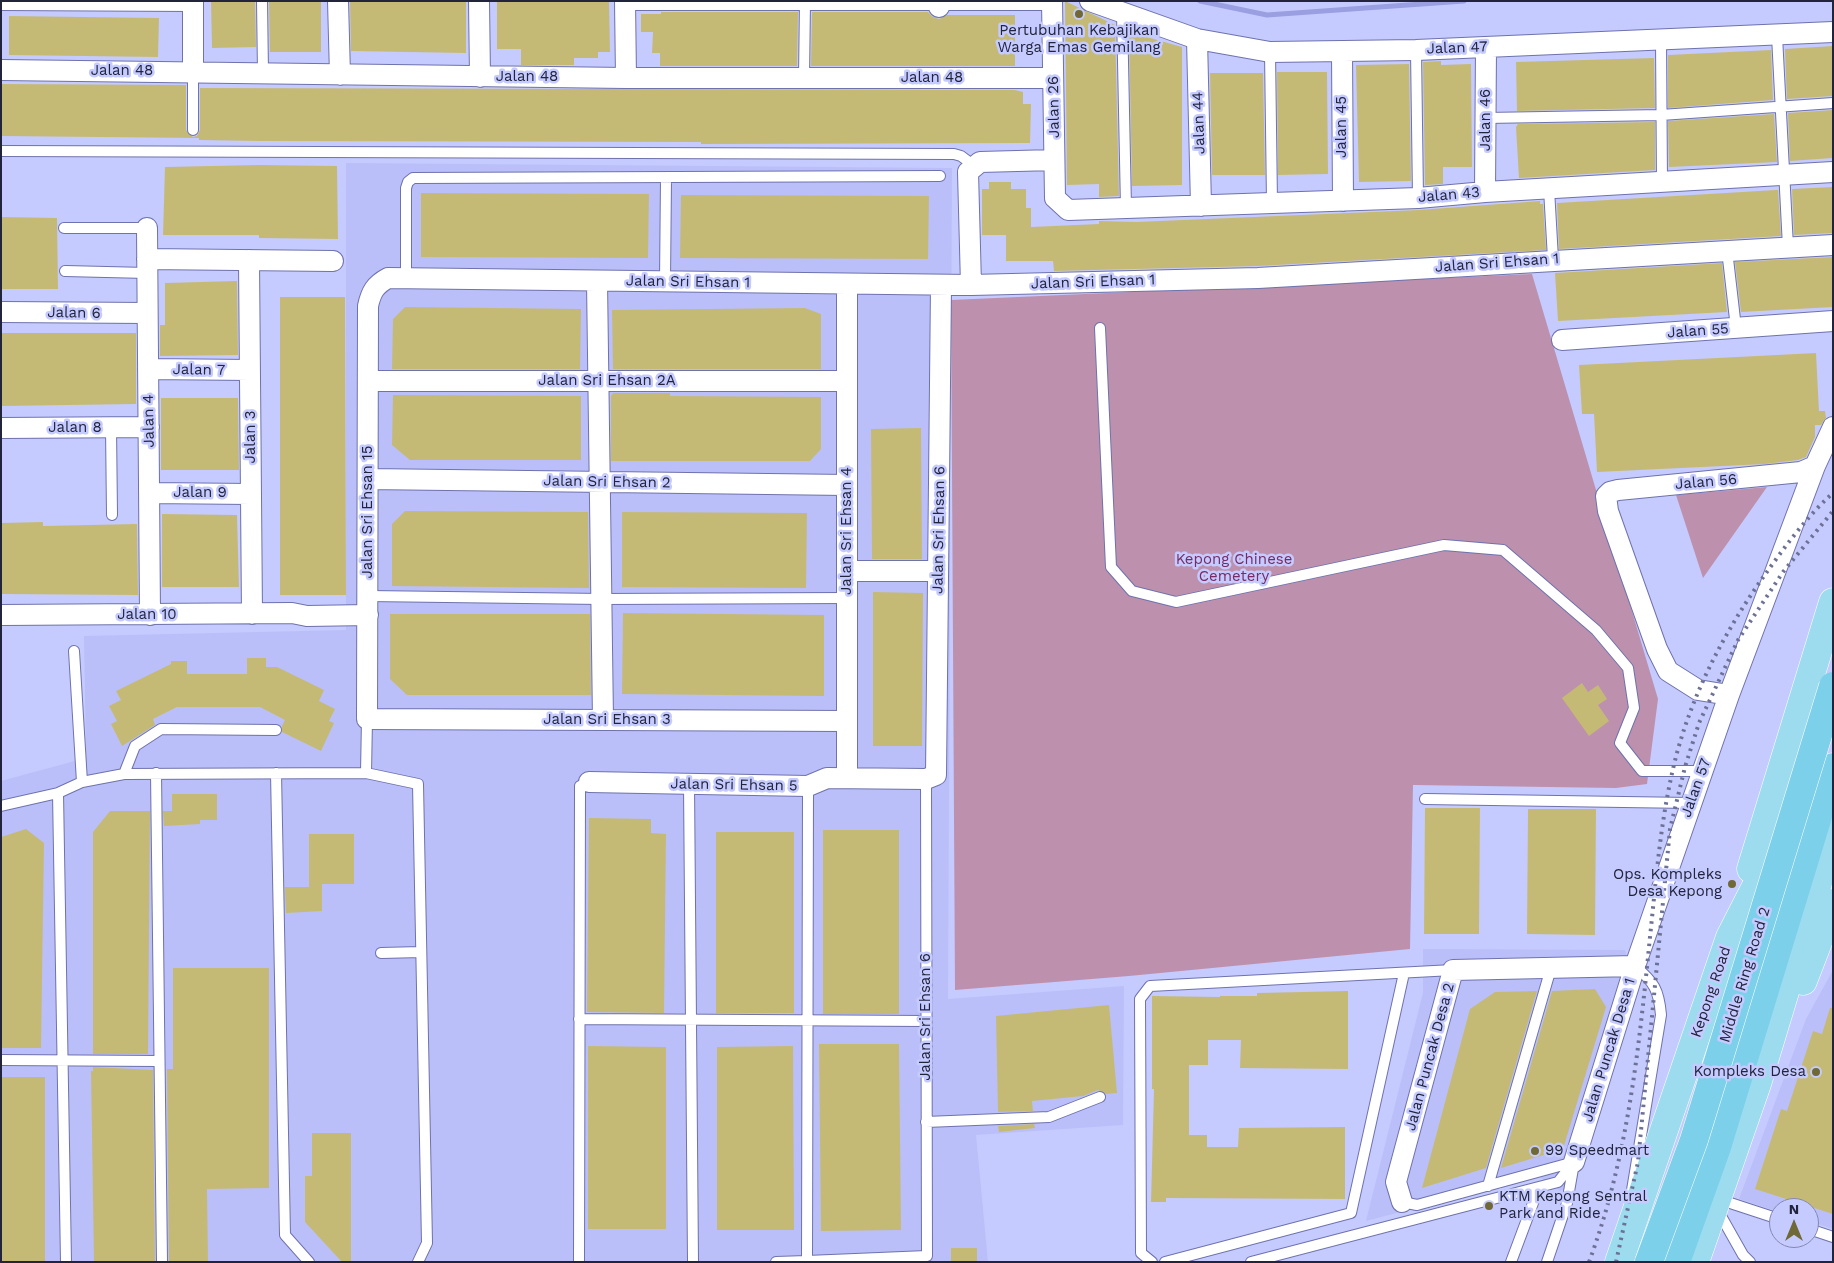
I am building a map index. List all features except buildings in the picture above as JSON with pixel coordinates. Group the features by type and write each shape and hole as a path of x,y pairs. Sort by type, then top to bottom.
{"highway":[{"name":"Middle Ring Road 2","path":"1650,1262 1694,1140 1833,686"},
{"name":"Middle Ring Road 2","path":"1676,1262 1718,1147 1833,767"}],"main road":[{"path":"1730,937 1833,602"},
{"name":"Kepong Road","path":"1620,1258 1730,937 1833,734"},
{"path":"1816,938 1833,833"},
{"path":"1694,1262 1757,1084 1816,938 1833,903"}],"street":[{"path":"338,1 340,75"},
{"path":"480,1 480,76"},
{"name":"Jalan 47","path":"1090,1 1197,39 1270,52 1416,50 1777,36 1833,32"},
{"path":"625,3 626,78"},
{"name":"Jalan 26","path":"1052,3 1055,198 1064,209"},
{"path":"193,4 193,71"},
{"name":"Jalan 44","path":"1197,39 1202,206"},
{"name":"Jalan 46","path":"1485,192 1486,47"},
{"name":"Jalan 45","path":"1342,52 1343,202"},
{"name":"Jalan 48","path":"1,70 626,78 1053,78"},
{"path":"971,285 968,172 974,165 980,162 1054,160"},
{"name":"Jalan 43","path":"1064,209 1343,202 1833,172"},
{"name":"Jalan 4","path":"147,228 150,615"},
{"name":"Jalan Sri Ehsan 1","path":"368,306 371,293 377,284 388,278 971,285 1258,278 1553,259 1833,245"},
{"path":"147,266 248,260 333,261"},
{"name":"Jalan 3","path":"248,260 252,614"},
{"path":"597,281 603,720"},
{"name":"Jalan Sri Ehsan 4","path":"846,284 846,778"},
{"name":"Jalan Sri Ehsan 6","path":"931,777 938,571 941,285"},
{"name":"Jalan Sri Ehsan 15","path":"367,719 368,306"},
{"name":"Jalan 6","path":"1,312 148,313"},
{"name":"Jalan 55","path":"1562,340 1833,321"},
{"name":"Jalan 7","path":"148,369 250,370"},
{"name":"Jalan Sri Ehsan 2A","path":"368,380 846,381"},
{"name":"Jalan 8","path":"1,428 149,427"},
{"path":"1815,466 1833,427"},
{"name":"Jalan 57","path":"1635,966 1690,802 1815,466"},
{"name":"Jalan 56","path":"1729,695 1698,690 1668,671 1658,649 1606,504 1606,496 1610,492 1618,490 1793,475 1815,466"},
{"name":"Jalan Sri Ehsan 2","path":"368,479 846,485"},
{"name":"Jalan 9","path":"149,493 251,494"},
{"path":"846,571 938,571"},
{"name":"Jalan 10","path":"1,615 252,614 292,613 310,606 368,606"},
{"name":"Jalan Sri Ehsan 3","path":"367,719 846,722"},
{"name":"Jalan Sri Ehsan 5","path":"589,782 808,786 827,778 931,777"},
{"name":"Jalan Puncak Desa 2","path":"1402,1202 1396,1182 1454,970 1635,966"},
{"name":"Jalan Puncak Desa 1","path":"1574,1162 1635,966"}],"lane":[{"path":"262,1 263,73"},
{"path":"625,3 1052,3"},
{"path":"1,5 193,4"},
{"path":"804,78 805,4"},
{"path":"1122,13 1126,208"},
{"path":"1777,36 1788,247"},
{"path":"1661,40 1662,183"},
{"path":"1416,50 1418,198"},
{"path":"1270,52 1272,203"},
{"path":"193,71 193,130"},
{"path":"1486,118 1661,115 1833,103"},
{"path":"1,152 954,154 962,156 974,165"},
{"path":"406,279 406,188 408,182 413,178 940,176"},
{"path":"665,282 666,178"},
{"path":"1549,189 1553,259"},
{"path":"64,228 147,228"},
{"path":"1727,250 1736,328"},
{"path":"65,272 147,266"},
{"path":"1100,328 1111,567 1132,591 1176,602 1444,545 1503,550 1596,630 1628,668 1634,708 1620,743 1642,771 1702,771"},
{"path":"111,428 112,515"},
{"path":"368,606 602,599 846,598"},
{"path":"74,651 82,782"},
{"path":"366,773 367,719"},
{"path":"124,774 135,746 161,729 276,730"},
{"path":"156,773 158,1061 162,1262"},
{"path":"276,773 285,1235 309,1262"},
{"path":"1,806 58,793 82,782 124,774 366,773 418,784 427,1243 418,1262"},
{"name":"Jalan Sri Ehsan 6","path":"807,1261 927,1256 926,1021 931,777"},
{"path":"579,1262 580,786 589,782"},
{"path":"689,784 693,1262"},
{"path":"776,1262 807,1261 808,786"},
{"path":"58,793 66,1262"},
{"path":"1425,799 1690,802"},
{"path":"381,953 421,952"},
{"path":"1620,1258 1661,1015 1659,997 1650,980 1635,966"},
{"path":"1488,1186 1551,968"},
{"path":"1152,1262 1141,1253 1140,999 1150,986 1454,970"},
{"path":"1165,1262 1351,1213 1404,973"},
{"path":"580,1018 926,1021"},
{"path":"1,1060 63,1062 158,1061"},
{"path":"926,1122 1049,1117 1100,1097"},
{"path":"1402,1202 1417,1205 1574,1162"},
{"path":"1251,1262 1558,1182 1574,1162"},
{"path":"1547,1262 1567,1203 1574,1162"},
{"path":"1511,1262 1539,1186"},
{"path":"1716,1202 1769,1216"},
{"path":"1716,1202 1743,1255 1750,1262"},
{"path":"1819,1232 1833,1237"}],"shaded area":[{"path":"346,163 952,168 948,999 1124,986 1123,1125 976,1135 988,1262 1,1262 1,781 86,758 84,636 346,630"},
{"path":"1423,949 1625,950 1635,979 1580,1168 1571,1185 1560,1191 1538,1176 1366,1221 1423,993"},
{"name":"Kompleks Desa","path":"1833,970 1833,1229 1819,1224 1819,1198 1769,1198 1769,1209 1739,1199 1806,1019"}],"green space":[{"name":"Kepong Chinese Cemetery","path":"1532,274 1658,699 1647,784 1616,788 1413,785 1410,949 1129,976 955,990 951,300"},
{"path":"1767,487 1703,578 1676,495"}],"waterway":[{"path":"1200,1 1267,15 1464,1"}],"railway":[{"path":"1589,1262 1602,1222 1623,1142 1636,1061 1662,832 1673,769 1688,717 1721,644 1749,598 1788,543 1833,493"},
{"path":"1616,1262 1638,1162 1670,829 1685,767 1699,723 1738,640 1783,572 1833,511"}],"place":[{"name":"Pertubuhan Kebajikan Warga Emas Gemilang","path":"1079,14"},
{"name":"Ops. Kompleks Desa Kepong","path":"1732,884"},
{"name":"Kompleks Desa","path":"1816,1072"},
{"name":"99 Speedmart","path":"1535,1151"},
{"name":"KTM Kepong Sentral Park and Ride","path":"1489,1206"}]}
